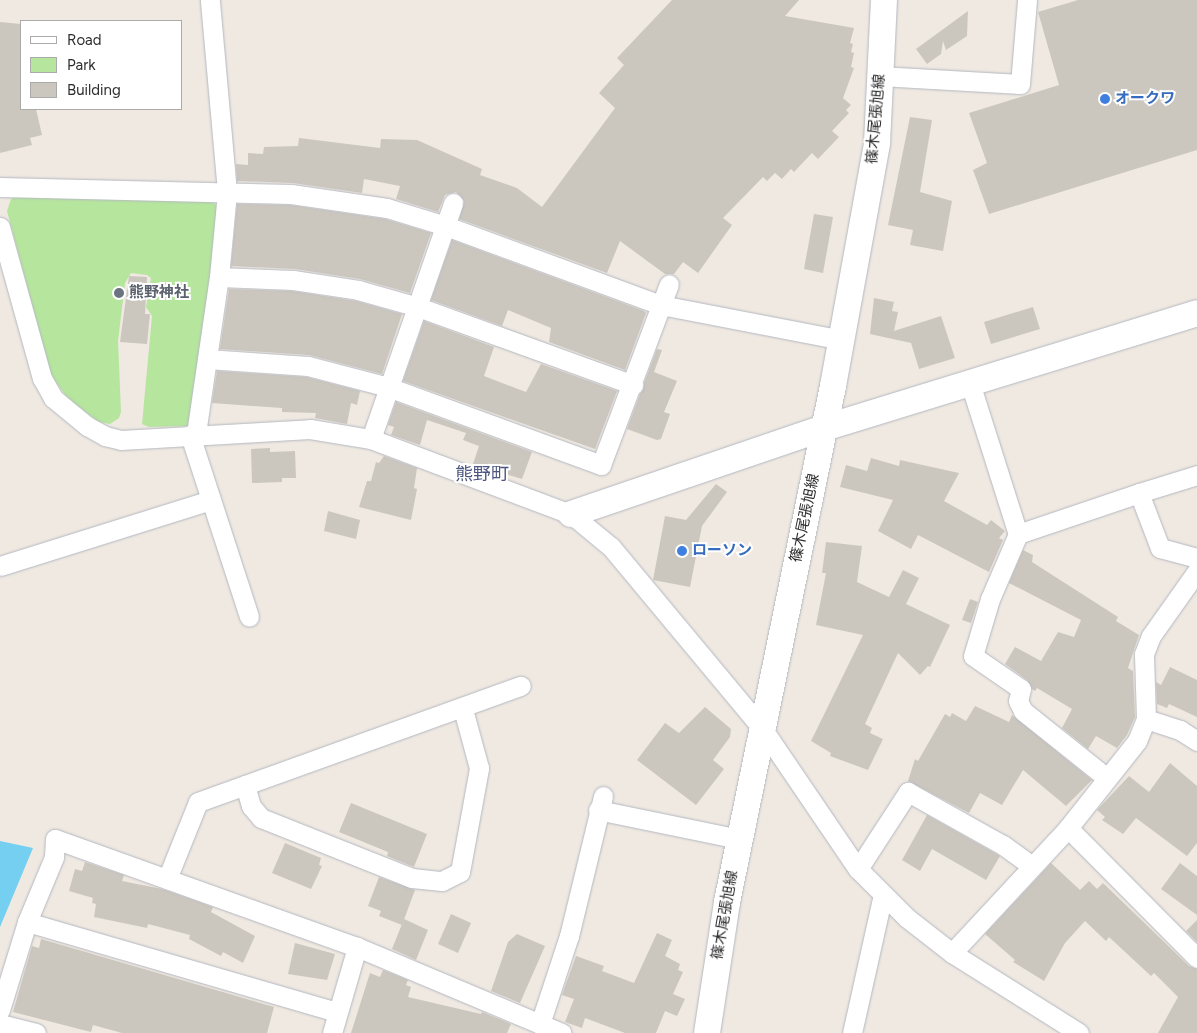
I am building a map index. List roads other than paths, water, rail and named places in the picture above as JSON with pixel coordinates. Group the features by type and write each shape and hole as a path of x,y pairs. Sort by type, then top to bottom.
{"main road":[{"name":"篠木尾張旭線","path":"707,1033 739,840 842,340 877,143 884,0"},
{"path":"571,514 824,428 1197,314"}],"street":[{"path":"210,0 227,192 219,277 207,359 193,434 211,500 249,617"},
{"path":"880,76 1020,84 1027,0"},
{"path":"0,187 290,194 387,208 446,226 661,305 842,340"},
{"path":"371,439 453,203"},
{"path":"0,227 42,378 53,398 87,426 105,436 121,440 193,434 310,429 371,439 571,514 611,546 762,728 858,869 907,918 952,953 1079,1033"},
{"path":"219,277 293,280 358,290 418,307 633,385"},
{"path":"207,359 308,366 388,387 601,465 633,385 669,284"},
{"path":"970,384 1018,534 990,599 973,656 1020,689 1018,701 1023,711 1107,778"},
{"path":"1018,534 1197,475"},
{"path":"1140,493 1160,548 1197,558"},
{"path":"0,566 211,500"},
{"path":"952,953 1031,865 1068,828 1137,741 1146,719 1144,654 1151,636 1197,571"},
{"path":"167,879 198,802 463,709 521,686"},
{"path":"245,785 251,806 261,818 412,878 442,881 460,872 479,768 463,709"},
{"path":"1146,719 1180,730 1197,741"},
{"path":"858,869 908,792 1031,865"},
{"path":"540,1024 569,936 600,803 739,840"},
{"path":"1068,828 1197,958"},
{"path":"0,1010 27,922 54,857 55,839 357,948 562,1033"},
{"path":"852,1033 883,894"},
{"path":"27,922 337,1012"},
{"path":"332,1033 357,948"},
{"path":"0,1024 36,1033"}],"water":[{"path":"0,841 33,848 0,927"}],"place":[{"name":"オークワ","path":"1105,99"},
{"name":"熊野神社","path":"119,293"},
{"name":"ローソン","path":"682,551"}],"district":[{"name":"熊野町","path":"482,474"}]}
